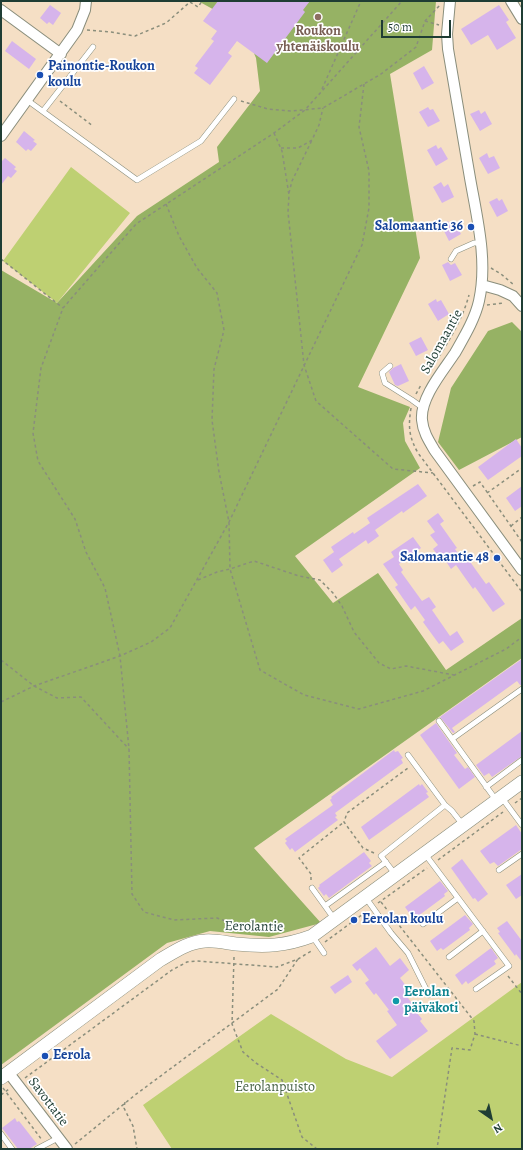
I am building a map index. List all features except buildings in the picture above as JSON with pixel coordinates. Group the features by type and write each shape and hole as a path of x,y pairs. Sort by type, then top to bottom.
{"street":[{"path":"1,136 77,30 85,10 86,1"},
{"path":"511,1 522,18"},
{"name":"Salomaantie","path":"445,3 448,50 481,243 482,285 479,302 469,326 456,351 433,386 423,408 422,420 426,436 522,570"},
{"path":"1,10 60,54"},
{"path":"482,285 515,294 522,306"},
{"name":"Eerolantie","path":"5,1075 160,960 183,947 205,941 256,946 279,945 312,936 522,782"},
{"name":"Savottatie","path":"5,1075 58,1138 71,1147"}],"lane":[{"path":"42,111 93,47"},
{"path":"27,100 137,180 202,141 234,99"},
{"path":"451,259 456,251 474,243 481,243"},
{"path":"390,366 382,373 385,383 423,408"},
{"path":"452,739 522,689"},
{"path":"439,721 486,787 499,799 522,826"},
{"path":"408,755 445,805 463,825"},
{"path":"486,787 522,760"},
{"path":"396,875 381,856 445,805"},
{"path":"425,853 509,966 476,989"},
{"path":"499,870 522,854"},
{"path":"326,906 386,862"},
{"path":"312,888 335,920"},
{"path":"365,897 390,933 408,953 429,995"},
{"path":"423,924 458,898"},
{"path":"448,957 483,931"},
{"path":"312,936 324,953"},
{"path":"1,1134 12,1149"},
{"path":"37,1149 58,1138"}],"path":[{"path":"77,30 111,32 135,36 166,24 190,2 198,7 202,1"},
{"path":"322,91 361,1"},
{"path":"236,934 234,924 217,918 174,920 144,912 132,894 129,749 120,656 105,588 86,552 75,519 38,460 33,433 41,368 63,308 136,224 274,133 305,110 402,1"},
{"path":"441,1 445,3"},
{"path":"440,11 445,3"},
{"path":"234,99 268,109 292,111 322,108 382,74 416,47 425,21 445,3"},
{"path":"425,21 439,25"},
{"path":"1,702 34,686 120,656 151,642 170,628 229,522 362,246 369,208 369,171 359,127 364,84"},
{"path":"54,97 94,126"},
{"path":"322,108 319,125 292,181 289,194 288,212 304,365 316,401 393,469 433,473"},
{"path":"274,133 281,148 289,194"},
{"path":"281,148 298,148 312,140"},
{"path":"166,204 178,236 197,268 217,293 224,330 214,369 212,420 219,472 229,522 230,569 260,670 304,696 359,709 423,691 506,649 522,637"},
{"path":"1,259 63,308"},
{"path":"468,299 488,305 509,302 515,294 515,286 501,274 492,268 482,266"},
{"path":"431,369 466,308 470,292"},
{"path":"423,383 412,400 409,422 412,442 433,473 522,592"},
{"path":"488,493 522,468"},
{"path":"465,492 480,482 522,542"},
{"path":"511,526 522,517"},
{"path":"198,580 217,572 254,561 299,576 320,580 334,593 354,632 379,663 391,669 406,666 454,675"},
{"path":"1,660 34,686 57,698 80,697 129,749"},
{"path":"312,888 311,874 298,858 344,822 346,813 414,764"},
{"path":"344,822 363,848 381,856"},
{"path":"381,902 474,1021 475,1034 470,1050 452,1048 437,1149"},
{"path":"234,957 232,1024 243,1052 256,1063 282,1080 302,1137 317,1149"},
{"path":"71,1147 125,1102 278,989 298,959"},
{"path":"504,970 522,994"},
{"path":"475,1034 522,1046"},
{"path":"6,1092 45,1144"},
{"path":"125,1102 124,1108 133,1126 138,1149"}],"green space":[{"path":"198,1 436,1 432,50 390,74 420,258 358,387 410,407 403,423 405,441 420,468 295,556 333,603 378,573 446,670 522,618 522,658 254,848 321,923 269,937 210,931 167,943 1,1065 1,270 57,303 137,216 219,162 217,147 260,91 256,58 242,25"},
{"path":"71,167 130,213 57,303 3,261"},
{"path":"512,322 522,332 522,437 459,470 438,442 451,388 488,331"},
{"name":"Eerolanpuisto","path":"522,982 522,1149 172,1149 143,1105 271,1014 346,1059 392,1077"}],"place":[{"name":"Roukon yhtenäiskoulu","path":"318,17"},
{"name":"Painontie-Roukon koulu","path":"40,75"},
{"name":"Salomaantie 36","path":"471,227"},
{"name":"Salomaantie 48","path":"497,558"},
{"name":"Eerolan koulu","path":"354,920"},
{"name":"Eerolan päiväkoti","path":"396,1001"},
{"name":"Eerola","path":"45,1056"}]}
